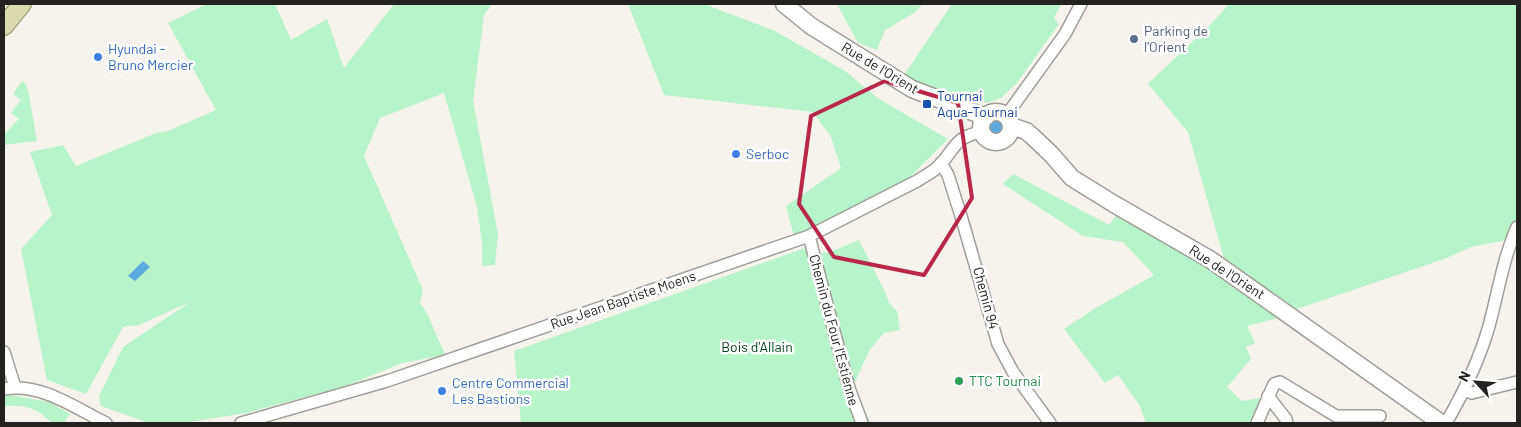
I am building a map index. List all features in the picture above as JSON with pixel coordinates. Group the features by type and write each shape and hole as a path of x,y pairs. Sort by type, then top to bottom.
{"main road":[{"path":"4,26 22,4"}],"street":[{"name":"Rue de l'Orient","path":"784,4 811,26 912,90 984,125"},
{"path":"1009,121 998,113 993,113 984,125 990,141 1001,142 1010,134 1009,121 1065,34 1081,4"},
{"name":"Rue de l'Orient","path":"1009,121 1032,136 1072,178 1211,260 1441,423"},
{"name":"Rue Jean Baptiste Moens","path":"241,423 387,381 808,236 917,182 933,171 962,138 972,134 984,125"},
{"name":"Chemin 94","path":"941,163 948,175 964,225 998,344 1013,372 1050,423"},
{"path":"1446,423 1465,391 1489,327 1506,257 1517,227"},
{"name":"Chemin du Four l'Estienne","path":"808,236 849,388 862,423"},
{"path":"4,352 10,388 36,390 60,399 106,423"},
{"path":"1257,423 1274,384 1280,382 1336,416 1380,416"},
{"path":"1465,391 1472,394 1517,382"},
{"path":"1268,396 1287,423"}],"highlighted area":[{"path":"885,81 958,103 972,198 924,275 834,257 799,204 811,116"}],"green space":[{"path":"207,4 275,4 291,40 327,19 344,68 394,4 492,4 484,15 473,101 498,234 495,265 482,266 482,243 477,207 444,93 380,118 364,156 423,290 420,303 427,313 445,355 402,363 346,386 246,413 183,423 149,423 101,406 99,396 123,347 190,302 139,325 123,327 86,394 47,380 21,249 52,215 30,152 63,145 76,166 156,133 168,131 216,110 168,23"},
{"path":"628,4 704,4 775,31 845,71 879,99 948,139 904,183 794,236 786,206 841,168 831,137 813,112 664,95"},
{"path":"837,4 923,4 914,13 885,30 877,50 858,43"},
{"path":"952,4 1061,4 1054,18 1059,24 1017,83 1001,98 987,103 933,89 904,75"},
{"path":"1229,4 1517,4 1517,227 1512,239 1471,247 1447,258 1291,311 1225,262 1188,132 1148,84 1213,22"},
{"path":"22,81 28,90 37,141 4,145 4,131 6,133 19,119 11,113 21,100 13,94"},
{"path":"1013,174 1109,225 1119,212 1290,315 1247,326 1255,343 1246,347 1251,359 1227,387 1242,401 1260,398 1251,423 1146,423 1140,406 1118,375 1105,383 1064,329 1094,309 1154,275 1123,242 1083,236 1003,184"},
{"name":"Bois d'Allain","path":"859,240 889,303 897,311 900,330 884,333 869,351 854,384 870,423 521,423 514,351 805,248 809,254 822,254"},
{"path":"4,394 49,402 70,414 63,423 53,422 28,407 4,406"}],"water":[{"path":"996,118 1002,120 1004,126 1002,132 996,134 990,132 988,126 990,120"},
{"path":"143,261 150,267 135,281 128,276"}],"place":[{"name":"Parking de l'Orient","path":"1134,39"},
{"name":"Hyundai - Bruno Mercier","path":"98,57"},
{"name":"Tournai Aqua-Tournai","path":"927,104"},
{"name":"Serboc","path":"736,154"},
{"name":"TTC Tournai","path":"959,381"},
{"name":"Centre Commercial Les Bastions","path":"442,391"}]}
